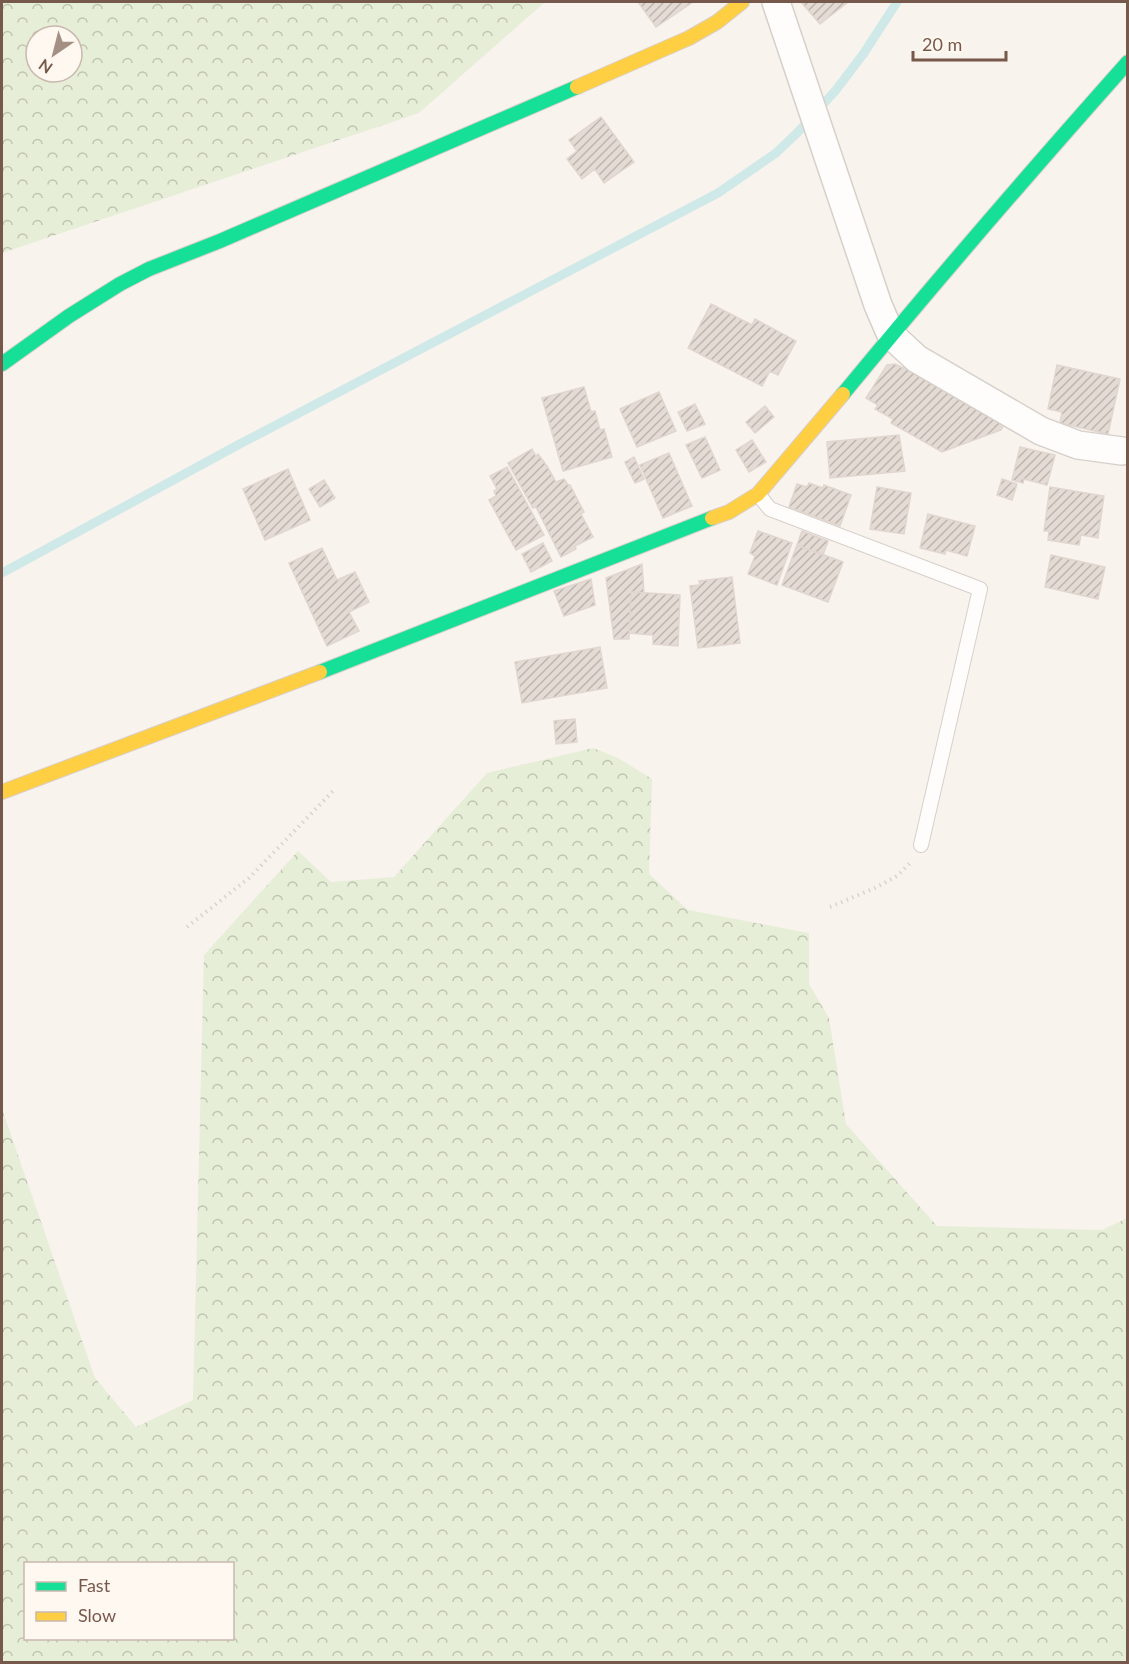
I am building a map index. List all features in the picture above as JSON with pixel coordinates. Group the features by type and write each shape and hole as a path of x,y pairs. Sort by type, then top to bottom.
{"street":[{"path":"2,364 120,284 150,269 220,241 689,38 726,16 742,2"},
{"path":"776,2 878,304 891,335 917,359 1041,431 1078,445 1122,451"},
{"path":"2,792 729,512 758,494 1035,166 1128,62"}],"lane":[{"path":"758,494 770,509 980,589 921,845"}],"path":[{"path":"187,927 249,878 334,790"},
{"path":"830,906 875,888 897,876 914,860 921,845"}],"green space":[{"path":"2,2 545,2 419,113 2,253"},
{"path":"593,748 618,758 652,779 649,874 688,910 809,933 809,984 829,1018 846,1124 937,1226 1102,1230 1127,1218 1127,1662 2,1662 2,1109 95,1378 136,1427 193,1400 204,955 298,851 331,882 394,877 487,773"}],"building":[{"path":"638,2 693,2 656,27"},
{"path":"801,2 848,2 820,24"},
{"path":"601,117 634,162 604,183 595,169 582,179 567,159 577,151 569,140"},
{"path":"711,304 752,325 755,319 796,341 778,375 770,371 762,386 688,348"},
{"path":"895,364 903,368 904,365 1005,422 1001,430 942,452 891,423 893,419 875,409 878,405 866,398 887,365"},
{"path":"1057,365 1120,379 1108,434 1060,423 1062,412 1048,409"},
{"path":"584,387 591,412 595,411 600,430 604,429 612,457 563,471 542,398"},
{"path":"659,392 676,431 637,447 620,409"},
{"path":"695,404 705,424 687,431 678,412"},
{"path":"765,406 774,417 755,433 746,422"},
{"path":"899,435 905,471 830,478 827,442"},
{"path":"705,437 720,470 702,478 686,445"},
{"path":"752,440 766,462 749,472 736,450"},
{"path":"1020,447 1055,455 1047,485 1024,479 1023,483 1012,480"},
{"path":"532,449 547,466 556,482 564,479 570,485 584,512 581,514 593,537 575,546 576,549 561,557 536,507 533,508 508,463"},
{"path":"669,453 692,506 663,518 640,465"},
{"path":"634,457 644,479 635,483 625,462"},
{"path":"507,467 544,535 516,550 489,500 496,496 494,491 497,489 490,476"},
{"path":"288,469 310,520 265,540 243,489"},
{"path":"1002,479 1017,484 1012,500 997,495"},
{"path":"324,480 335,498 320,507 309,489"},
{"path":"809,483 823,488 824,485 851,495 840,526 789,507 797,484 807,487"},
{"path":"877,487 911,493 904,534 870,529"},
{"path":"1050,487 1104,496 1098,538 1081,535 1079,545 1048,540 1049,531 1044,531"},
{"path":"928,514 975,526 967,556 946,550 945,554 920,548"},
{"path":"758,531 792,543 777,585 748,574 755,556 750,553"},
{"path":"802,531 828,541 823,555 797,545"},
{"path":"543,543 552,561 531,572 522,554"},
{"path":"797,545 843,562 828,602 782,585"},
{"path":"322,548 337,580 355,572 369,602 349,612 359,631 327,646 289,563"},
{"path":"1051,555 1105,567 1098,599 1045,587"},
{"path":"642,564 644,593 631,592 629,639 614,639 606,578"},
{"path":"732,577 740,643 698,648 690,586 700,585 699,581"},
{"path":"591,579 595,605 564,616 554,591"},
{"path":"631,592 680,595 678,646 653,644 653,635 629,633"},
{"path":"600,647 607,688 522,703 515,662"},
{"path":"575,719 577,742 556,744 554,721"}],"waterway":[{"path":"2,573 236,446 718,193 776,153 797,133 836,90 864,53 897,2"}],"traffic: fast":[{"path":"843,394 984,226 1128,62"},
{"path":"2,364 69,316 149,269 220,241 577,87"},
{"path":"320,672 712,518"}],"traffic: slow":[{"path":"577,87 689,38 717,22 742,2"},
{"path":"712,518 729,512 758,494 843,394"},
{"path":"2,792 320,672"}]}
